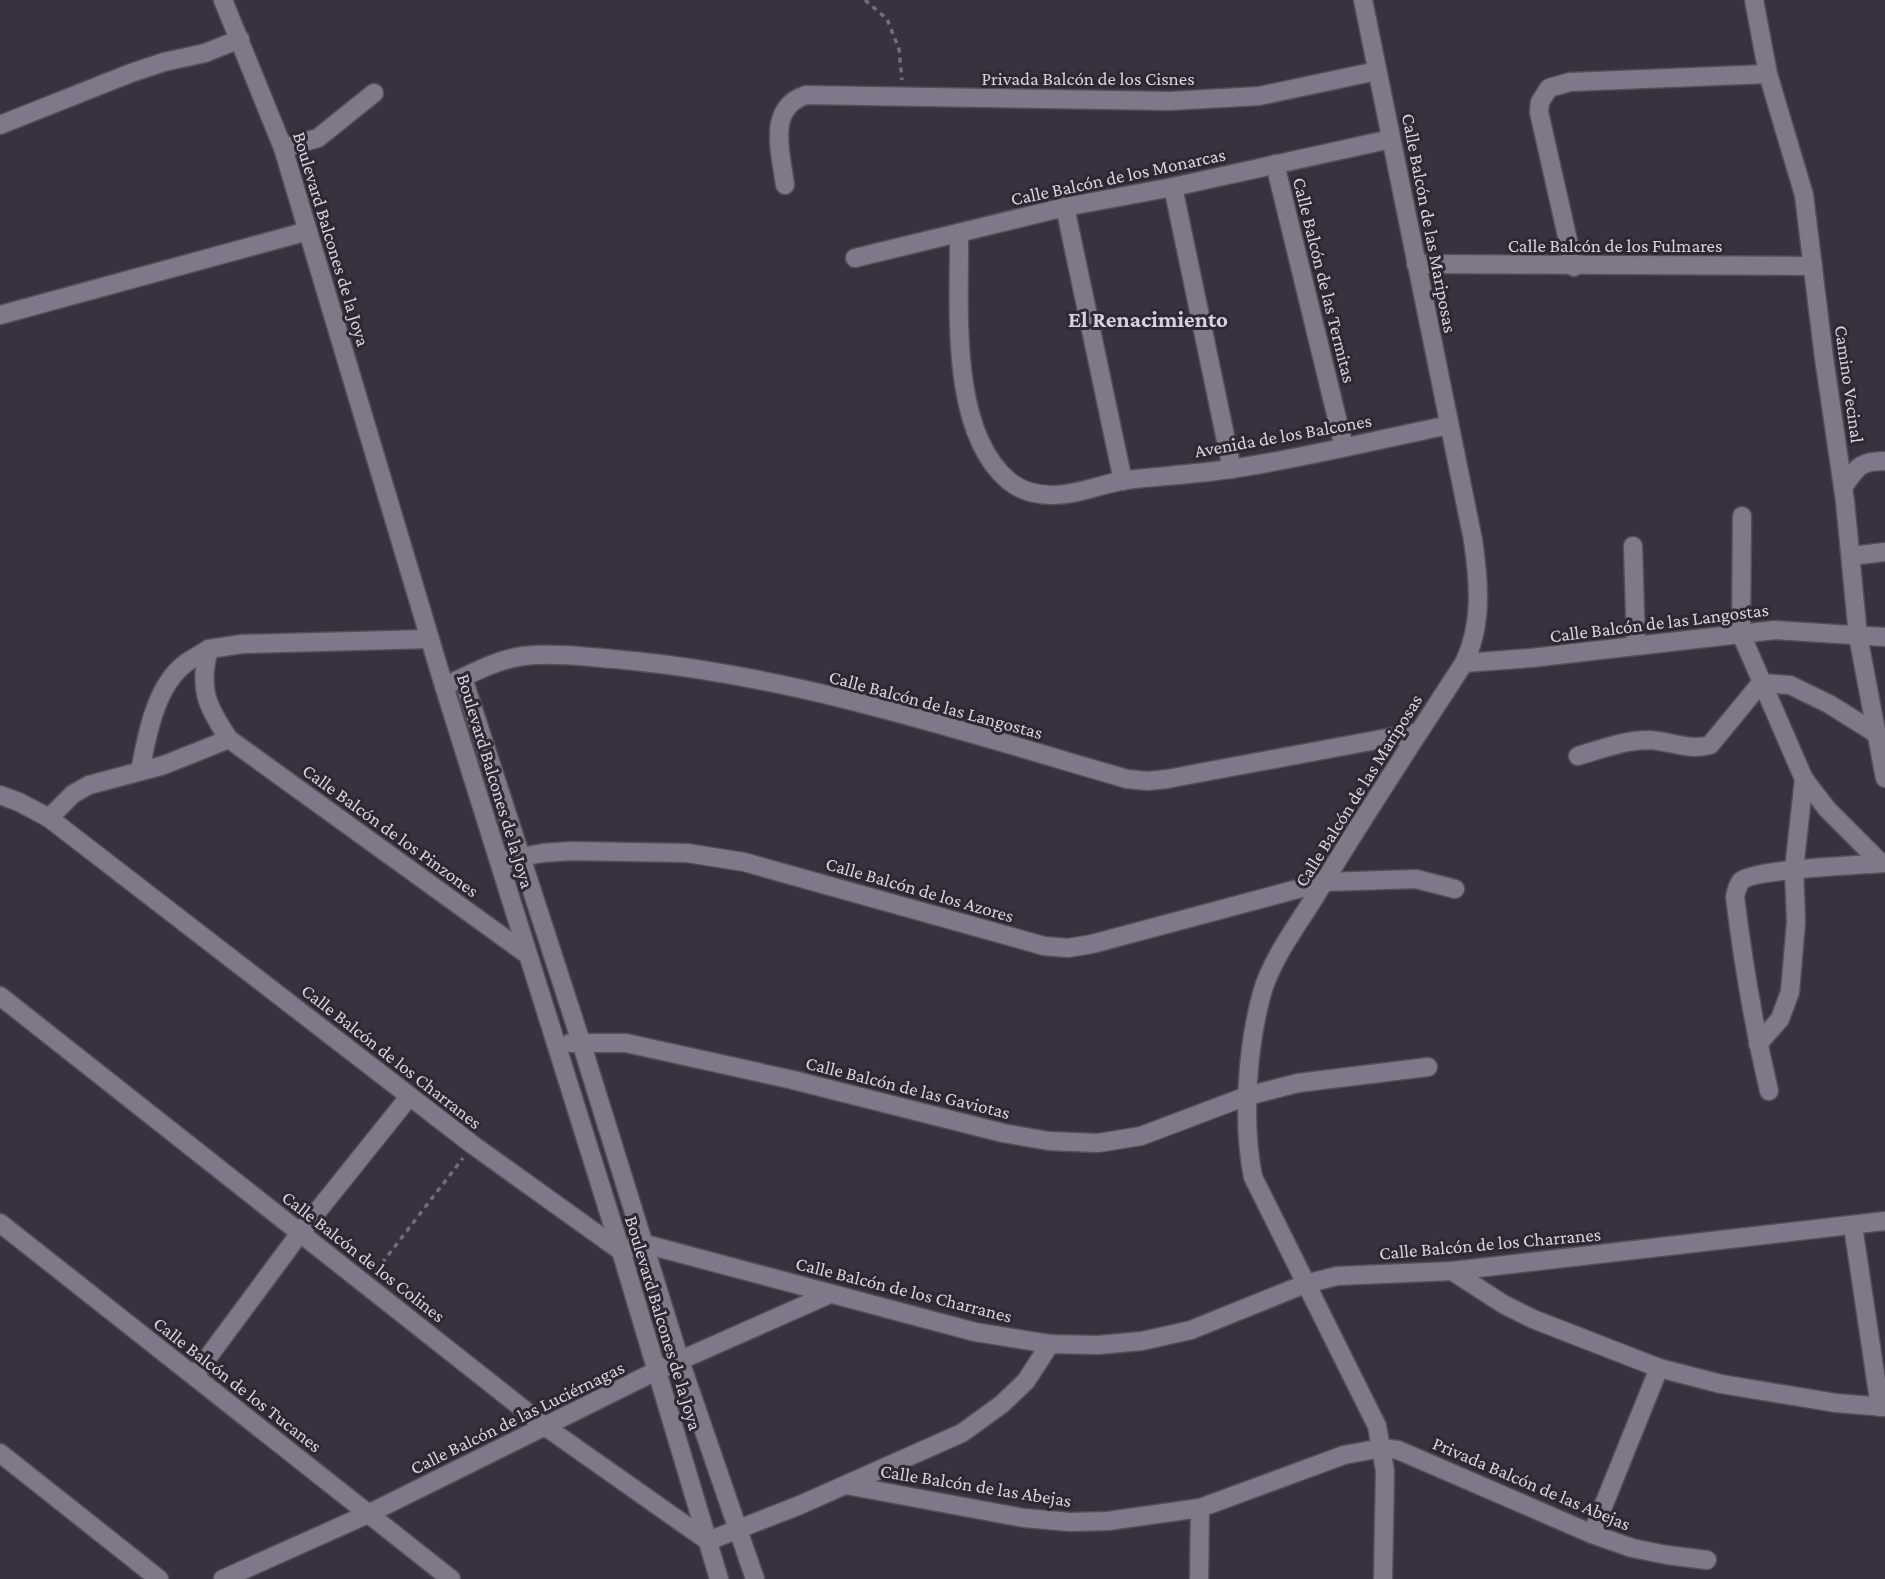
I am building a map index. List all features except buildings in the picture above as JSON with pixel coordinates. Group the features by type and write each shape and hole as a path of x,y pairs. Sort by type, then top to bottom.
{"street":[{"name":"Boulevard Balcones de la Joya","path":"223,0 283,148 444,686 621,1251 719,1579"},
{"name":"Calle Balcón de las Mariposas","path":"1363,0 1473,540 1477,573 1477,624 1473,645 1464,663 1324,882 1269,974 1256,1019 1247,1096 1248,1151 1253,1177 1377,1426 1385,1471 1383,1579"},
{"name":"Camino Vecinal","path":"1754,0 1768,74 1804,195 1852,556 1858,636 1885,778"},
{"path":"0,125 131,73 205,53 240,39"},
{"name":"Privada Balcón de los Cisnes","path":"785,185 778,131 784,111 797,98 817,94 1170,101 1259,96 1377,71"},
{"path":"1574,267 1539,112 1540,102 1549,88 1570,82 1768,74"},
{"path":"283,148 318,138 374,93"},
{"name":"Calle Balcón de los Monarcas","path":"855,258 1065,207 1173,187 1391,139"},
{"name":"Calle Balcón de las Termitas","path":"1275,164 1344,447"},
{"path":"1173,187 1231,469"},
{"path":"1065,207 1123,481"},
{"path":"0,315 308,231"},
{"name":"Avenida de los Balcones","path":"959,233 961,371 965,396 974,427 985,450 1009,481 1026,490 1039,494 1081,492 1123,481 1231,469 1450,425"},
{"name":"Calle Balcón de los Fulmares","path":"1416,264 1574,267 1813,266"},
{"path":"1843,487 1860,464 1885,461"},
{"path":"1742,516 1741,634 1804,779 1828,809 1883,863"},
{"path":"1633,546 1636,646"},
{"path":"1852,556 1885,552"},
{"name":"Calle Balcón de las Langostas","path":"1464,663 1794,629 1885,637"},
{"path":"140,771 154,716 171,678 184,664 209,649 242,644 430,639"},
{"path":"49,818 73,794 89,785 164,765 229,739 206,699 205,665 209,649"},
{"name":"Calle Balcón de las Langostas","path":"444,686 496,662 524,656 618,660 693,667 866,704 1127,779 1148,781 1419,732"},
{"name":"Boulevard Balcones de la Joya","path":"463,678 522,856 680,1362 755,1579"},
{"path":"1761,683 1790,685 1829,704 1877,734"},
{"path":"1578,756 1631,741 1670,742 1692,748 1710,745 1761,683"},
{"name":"Calle Balcón de los Pinzones","path":"229,739 528,955"},
{"path":"1758,1044 1780,1019 1790,992 1796,922 1794,869 1804,779"},
{"name":"Calle Balcón de los Charranes","path":"0,795 49,818 409,1097 621,1251"},
{"name":"Calle Balcón de los Azores","path":"499,861 571,850 687,853 744,862 1044,946 1068,948 1092,944 1324,882 1416,879 1455,889"},
{"path":"1769,1091 1742,954 1735,897 1741,881 1748,877 1794,869 1883,863"},
{"name":"Calle Balcón de los Colines","path":"0,996 546,1427 708,1541"},
{"name":"Calle Balcón de las Gaviotas","path":"556,1044 626,1043 793,1080 1003,1133 1049,1141 1098,1143 1141,1136 1247,1096 1298,1083 1428,1067"},
{"path":"194,1376 300,1233 409,1097"},
{"name":"Calle Balcón de los Charranes","path":"645,1244 975,1332 1050,1344 1098,1345 1142,1341 1191,1330 1305,1284 1337,1276 1452,1271 1885,1221"},
{"path":"1452,1271 1503,1304 1533,1319 1659,1368 1721,1384 1836,1403 1882,1407 1853,1226"},
{"name":"Calle Balcón de los Tucanes","path":"3,1231 194,1376 451,1579"},
{"path":"621,1251 645,1244"},
{"name":"Calle Balcón de las Luciérnagas","path":"223,1579 368,1514 656,1371 831,1294"},
{"path":"708,1541 846,1485 962,1433 1002,1405 1026,1381 1050,1344"},
{"path":"1592,1534 1659,1368"},
{"name":"Calle Balcón de las Abejas","path":"846,1485 1024,1518 1070,1522 1108,1521 1200,1508 1344,1455 1382,1448"},
{"name":"Privada Balcón de las Abejas","path":"1382,1448 1398,1450 1592,1534 1632,1548 1707,1560"},
{"path":"0,1453 159,1579"},
{"path":"1199,1579 1200,1508"}],"path":[{"path":"865,0 887,19 899,49 904,97"},
{"path":"366,1284 473,1145"}],"district":[{"name":"El Renacimiento","path":"1148,319"}]}
